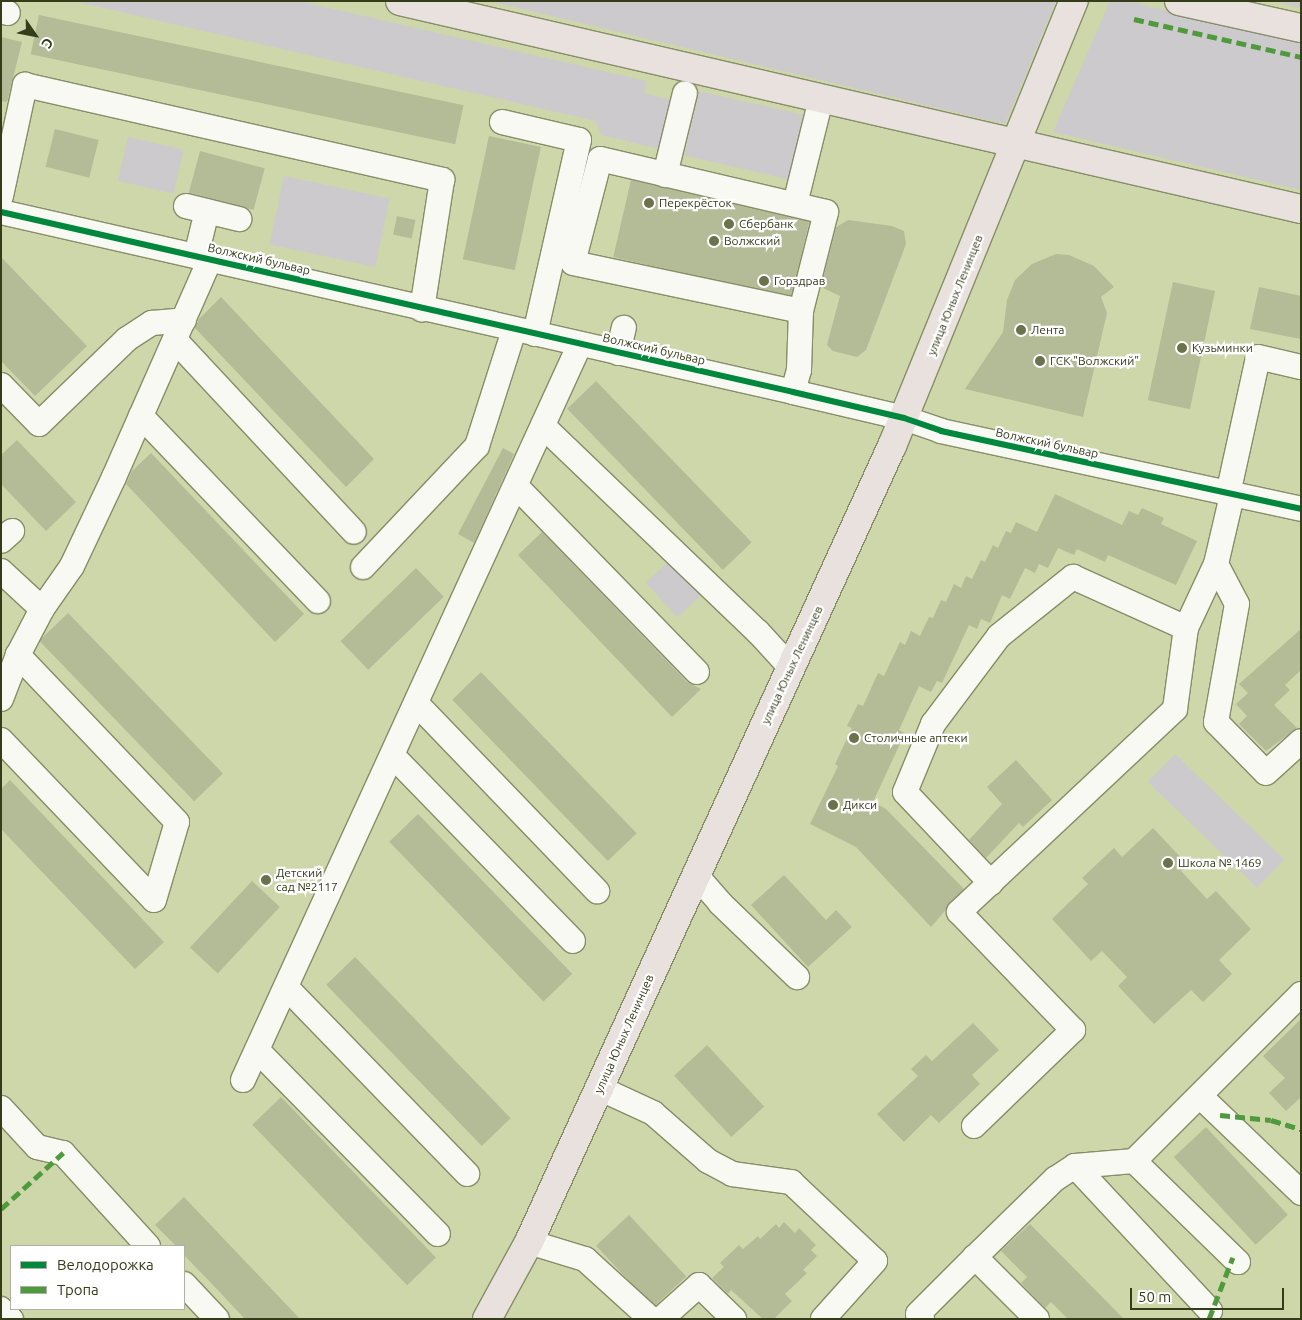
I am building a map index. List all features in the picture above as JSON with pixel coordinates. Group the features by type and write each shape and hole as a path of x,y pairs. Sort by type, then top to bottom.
{"main road":[{"path":"400,1 1301,209"},
{"name":"улица Юных Ленинцев","path":"487,1319 530,1242 904,418 1074,1"},
{"path":"1179,1 1301,28"}],"street":[{"path":"1,196 8,133 25,85 442,180 422,309"},
{"path":"665,174 685,93"},
{"path":"795,204 821,99"},
{"path":"364,567 477,446 525,332 579,140 502,122"},
{"path":"792,392 799,370 801,311 826,212 600,159 573,263 801,311"},
{"path":"1,699 18,655 42,609 72,566 179,330 203,257 196,209 238,219"},
{"name":"Волжский бульвар","path":"1,212 904,418 941,431 1301,509"},
{"path":"1,385 40,424 127,339 152,324 179,330 354,532"},
{"path":"618,353 624,328"},
{"path":"243,1080 544,427 580,344"},
{"path":"974,1126 1073,1030 959,912 1175,709 1186,628 1216,564 1258,357 1301,367"},
{"path":"141,416 318,600"},
{"path":"544,427 758,632 791,668"},
{"path":"516,487 697,672"},
{"path":"1216,564 1237,604 1216,722 1266,773 1301,741"},
{"path":"1,571 42,609"},
{"path":"991,882 905,792 934,724 1000,636 1073,577 1186,628"},
{"path":"1,740 154,900 178,822 18,655"},
{"path":"417,704 597,891"},
{"path":"393,756 573,941"},
{"path":"696,875 720,903 797,977"},
{"path":"287,988 468,1174"},
{"path":"922,1319 918,1314 1055,1179 1075,1166 1134,1161 1301,994"},
{"path":"258,1050 438,1234"},
{"path":"599,1088 653,1113 708,1161 732,1174 791,1182 875,1261 823,1319"},
{"path":"1200,1096 1301,1194"},
{"path":"1,1108 37,1147 63,1152 147,1245"},
{"path":"1134,1161 1238,1262"},
{"path":"1075,1166 1210,1311"},
{"path":"530,1242 585,1259 651,1319"},
{"path":"976,1257 1037,1319"},
{"path":"185,1285 217,1319"},
{"path":"661,1319 699,1285 734,1319"},
{"path":"1,1309 11,1319"}],"shaded area":[{"path":"73,1 299,1 646,81 644,93 675,101 663,150 601,135 596,121"},
{"path":"489,1 1056,1 1005,124"},
{"path":"1110,1 1127,1 1301,43 1301,190 1053,132"},
{"path":"1272,1 1301,1 1301,8"},
{"path":"699,91 811,117 796,181 684,155"},
{"path":"128,137 184,150 173,194 118,181"},
{"path":"284,176 390,198 375,267 269,244"},
{"path":"669,561 701,595 678,617 646,583"},
{"path":"1175,754 1284,860 1257,888 1148,782"}],"building":[{"path":"39,15 464,105 455,144 31,54"},
{"path":"1,37 22,42 7,102 1,101"},
{"path":"55,129 99,140 89,178 46,167"},
{"path":"489,136 541,147 515,270 463,259"},
{"path":"200,151 265,168 254,210 189,193"},
{"name":"Волжский","path":"631,180 809,221 792,298 613,257"},
{"path":"397,216 416,220 412,239 393,235"},
{"path":"848,220 892,226 904,231 906,244 866,350 857,357 833,351 827,345 840,296 821,287 836,227"},
{"name":"ГСК \"Волжский\"","path":"1056,254 1069,255 1094,266 1114,287 1101,297 1107,313 1083,417 965,389 1003,332 1007,300 1015,280 1032,264"},
{"path":"1,257 87,346 35,396 1,361"},
{"path":"1173,282 1215,291 1190,409 1148,400"},
{"path":"1259,287 1301,296 1301,339 1250,329"},
{"path":"221,297 374,459 346,487 195,328 199,319"},
{"path":"596,381 752,542 723,570 567,409"},
{"path":"17,440 76,502 46,531 1,484 1,455"},
{"path":"503,448 514,454 474,543 458,534"},
{"path":"151,453 304,614 275,642 126,484 132,471"},
{"path":"1055,494 1122,525 1129,511 1138,515 1142,508 1164,518 1161,524 1197,541 1176,585 1108,555 1105,562 1077,549 1074,555 1058,548 1048,568 1039,564 1035,573 1025,568 1010,599 1002,595 990,623 981,619 977,629 969,625 942,683 937,681 931,692 919,686 899,730 905,733 873,802 886,809 964,889 931,927 856,847 810,824 838,766 835,764 852,728 847,726 858,704 863,706 878,673 884,676 900,642 905,645 911,631 920,636 929,617 933,618 941,600 946,602 954,584 961,588 966,576 972,579 981,560 985,562 993,545 998,548 1006,531 1011,533 1016,522 1037,532"},
{"path":"542,532 687,682 701,689 672,717 518,555"},
{"path":"416,568 444,597 368,670 340,641"},
{"path":"68,613 223,773 194,801 39,641"},
{"path":"1301,629 1301,670 1285,685 1290,690 1274,705 1297,728 1266,751 1239,724 1247,716 1236,704 1248,693 1239,684"},
{"path":"481,672 637,833 608,861 452,700"},
{"path":"1016,760 1052,800 1023,827 1019,823 986,858 969,840 1002,804 987,787"},
{"path":"10,780 164,942 135,969 1,829 1,789"},
{"path":"418,814 572,974 543,1001 389,842"},
{"path":"1153,828 1188,865 1181,871 1207,899 1216,891 1251,929 1219,960 1232,974 1203,1002 1191,990 1154,1024 1118,986 1127,977 1102,951 1091,961 1052,919 1088,884 1082,878 1114,848 1122,857"},
{"path":"784,875 826,920 836,910 852,927 808,967 751,905"},
{"path":"252,881 280,907 218,973 190,948"},
{"path":"355,957 511,1118 482,1146 326,985"},
{"path":"1301,1019 1301,1097 1286,1111 1269,1093 1285,1078 1263,1056"},
{"path":"973,1023 999,1050 972,1075 980,1084 939,1123 931,1115 904,1142 877,1114 918,1076 911,1069 926,1055 932,1061"},
{"path":"707,1045 764,1106 731,1137 674,1076"},
{"path":"281,1097 436,1257 407,1285 252,1125"},
{"path":"1206,1127 1288,1215 1256,1245 1174,1157"},
{"path":"184,1197 300,1319 245,1319 185,1256 185,1245 175,1245 155,1225"},
{"path":"629,1215 686,1276 653,1307 596,1246"},
{"path":"784,1222 795,1233 799,1228 816,1245 811,1250 817,1256 803,1270 807,1273 785,1294 792,1301 774,1319 763,1319 731,1290 728,1294 712,1278 724,1267 720,1263 739,1245 743,1249 758,1236 760,1239 776,1224 779,1228"},
{"path":"1030,1224 1124,1319 1068,1319 1051,1302 1045,1308 1021,1283 1027,1277 1001,1251"}],"marked path":[{"path":"1134,19 1301,57"},
{"path":"1220,1115 1271,1120 1301,1129"},
{"path":"1,1209 63,1153"},
{"path":"1209,1319 1233,1257"}],"cycle path":[{"path":"1,212 793,392 904,418 941,431 1301,509"}],"place":[{"name":"Перекрёсток","path":"649,203"},
{"name":"Сбербанк","path":"729,224"},
{"name":"Волжский","path":"714,241"},
{"name":"Горздрав","path":"764,281"},
{"name":"Лента","path":"1021,330"},
{"name":"Кузьминки","path":"1182,348"},
{"name":"ГСК \"Волжский\"","path":"1040,361"},
{"name":"Столичные аптеки","path":"854,738"},
{"name":"Дикси","path":"833,805"},
{"name":"Школа № 1469","path":"1168,863"},
{"name":"Детский сад №2117","path":"266,880"}]}
